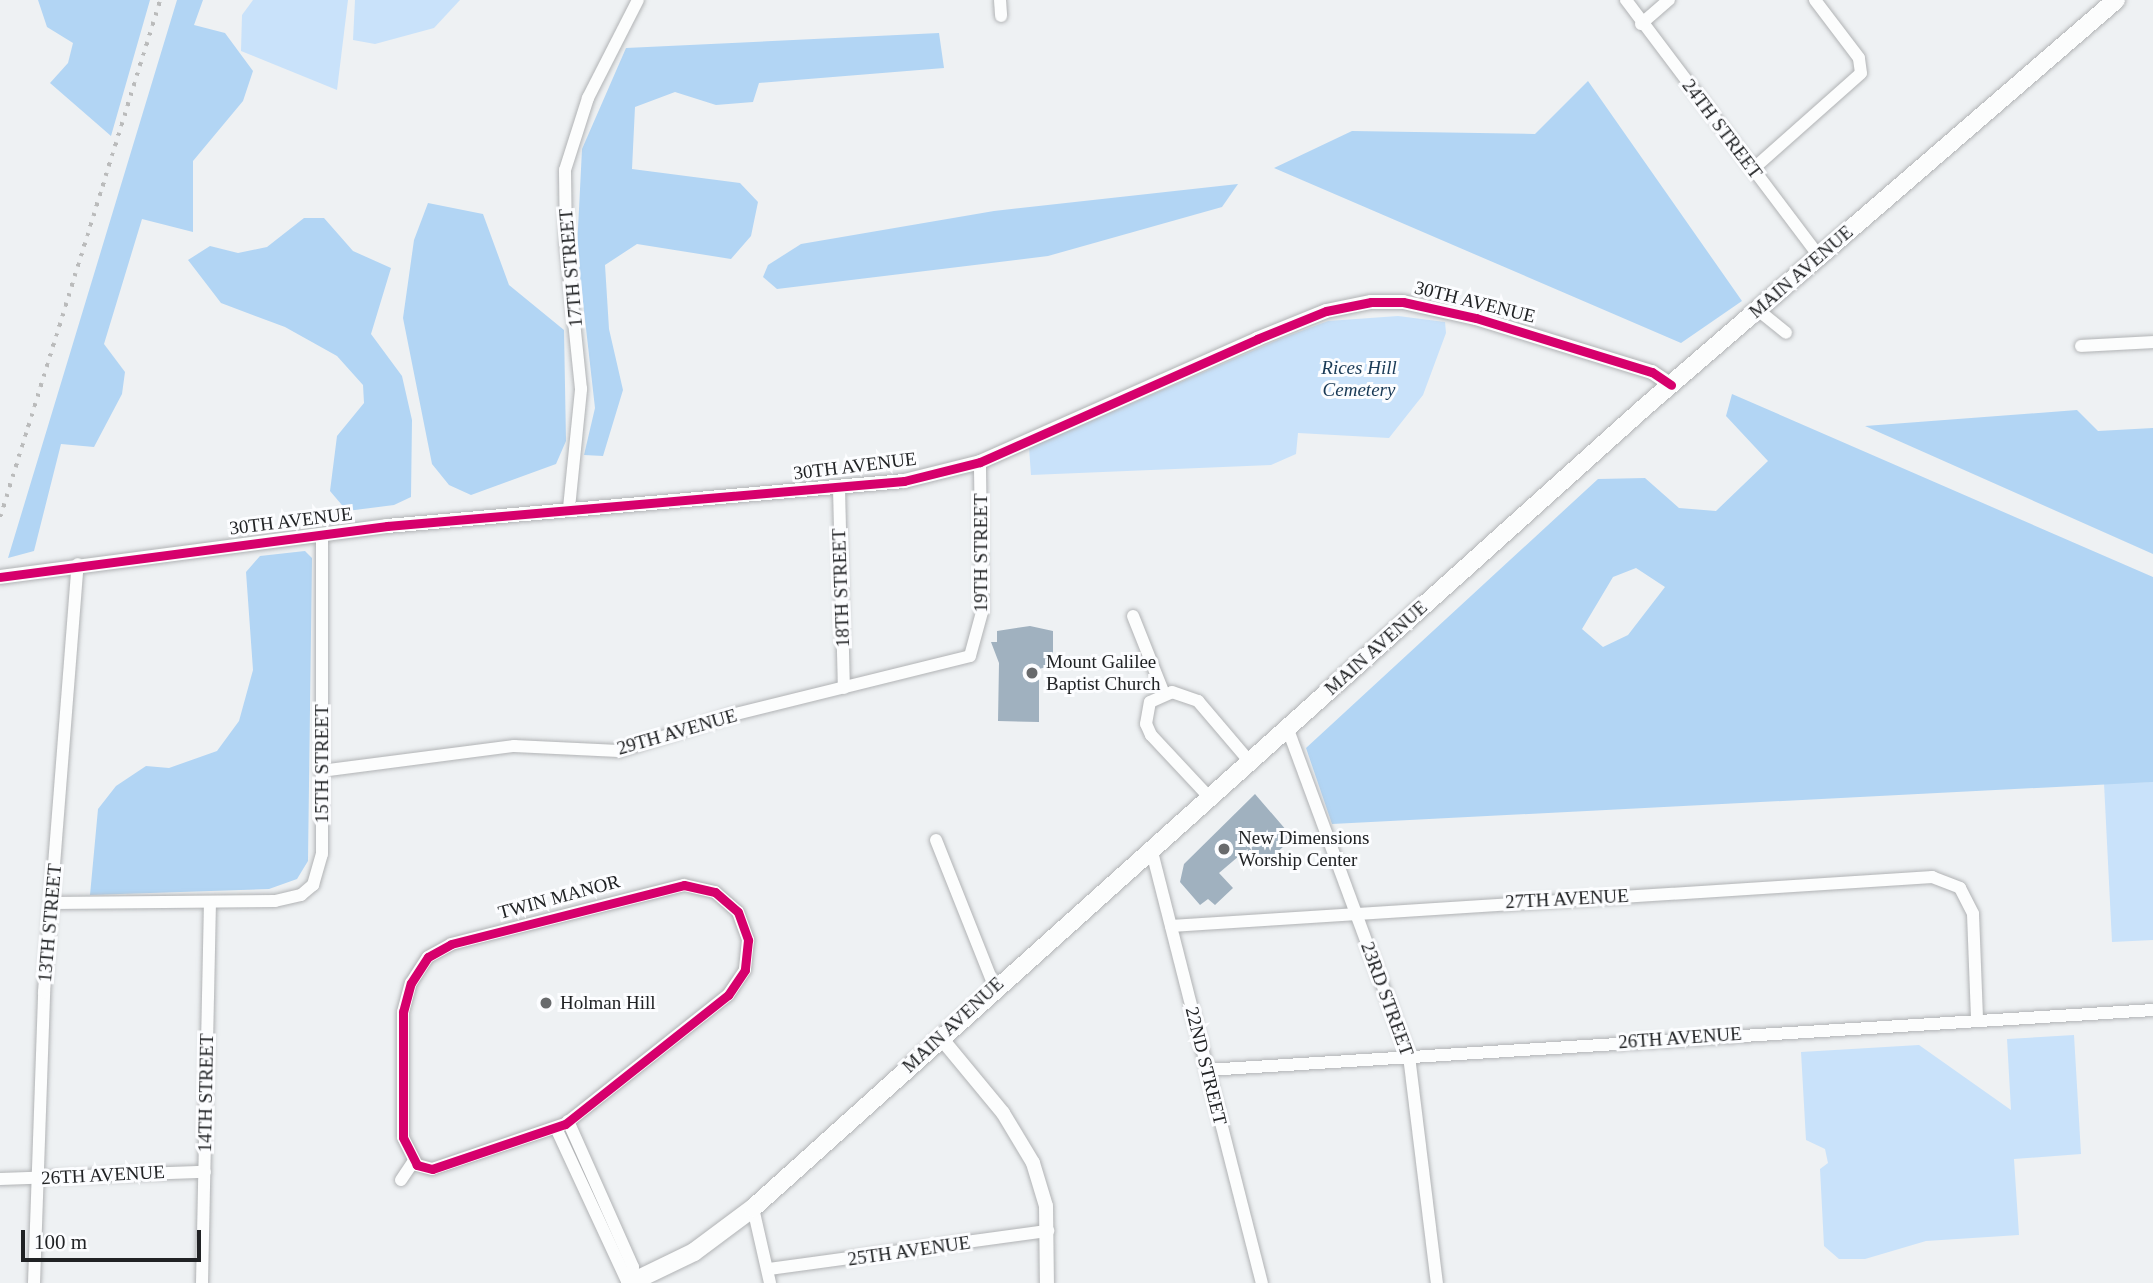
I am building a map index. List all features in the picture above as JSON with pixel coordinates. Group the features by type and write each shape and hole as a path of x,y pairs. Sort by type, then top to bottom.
{"main road":[{"name":"MAIN AVENUE","path":"629,1283 694,1252 753,1208 941,1038 994,986 1671,385 2116,0"}],"street":[{"name":"17TH STREET","path":"569,508 581,389 565,170 587,98 638,0"},
{"path":"1000,0 1001,16"},
{"name":"24TH STREET","path":"1626,0 1819,256"},
{"path":"1642,24 1668,0"},
{"path":"1753,169 1861,74 1854,51 1815,0"},
{"name":"30TH AVENUE","path":"0,577 78,564 322,534 569,508 904,481 980,462 1268,334 1371,302 1403,302 1476,318 1653,372 1671,385"},
{"path":"1758,310 1786,333"},
{"path":"2081,346 2153,342"},
{"name":"19TH STREET","path":"978,643 980,462"},
{"name":"18TH STREET","path":"839,488 844,688"},
{"name":"15TH STREET","path":"210,904 275,901 302,895 313,885 322,854 322,534"},
{"name":"13TH STREET","path":"34,1283 52,903 78,564"},
{"path":"1133,616 1164,694"},
{"name":"29TH AVENUE","path":"321,771 514,746 619,751 844,688 956,661 978,643"},
{"path":"1209,797 1146,724 1150,702 1164,694 1198,701 1249,761"},
{"name":"23RD STREET","path":"1287,727 1409,1056 1437,1283"},
{"path":"936,840 994,986"},
{"name":"22ND STREET","path":"1152,848 1262,1283"},
{"name":"27TH AVENUE","path":"1171,926 1917,876 1960,887 1976,929 1977,1018"},
{"name":"TWIN MANOR","path":"684,885 715,892 741,922 748,940 745,970 728,995 556,1128 432,1169 414,1161 402,1121 403,1012 411,982 428,957 451,944 656,890 684,885"},
{"path":"52,903 210,904"},
{"name":"14TH STREET","path":"202,1283 210,904"},
{"name":"26TH AVENUE","path":"1207,1070 1977,1018 2153,1010"},
{"path":"941,1038 1019,1137 1039,1177 1048,1231 1047,1283"},
{"path":"568,1121 633,1266 629,1283"},
{"path":"556,1128 629,1283"},
{"path":"401,1180 414,1161"},
{"name":"26TH AVENUE","path":"0,1179 205,1172"},
{"path":"753,1208 769,1269 770,1283"},
{"name":"25TH AVENUE","path":"769,1269 1048,1231"}],"green space":[{"path":"253,0 348,0 337,90 241,51 242,15"},
{"path":"355,0 460,0 434,28 375,44 353,40"},
{"name":"Rices Hill Cemetery","path":"1398,316 1445,322 1446,333 1423,395 1389,438 1298,433 1296,454 1271,465 1031,475 1029,448 1280,339 1328,321"},
{"path":"2153,782 2153,940 2112,942 2104,783"},
{"path":"2074,1035 2081,1154 2014,1159 2019,1235 1926,1241 1865,1259 1839,1259 1824,1246 1820,1169 1828,1163 1825,1149 1806,1140 1801,1052 1919,1045 2011,1110 2007,1039"}],"shaded area":[{"path":"38,0 150,0 111,136 50,83 68,63 73,43 47,27"},
{"path":"177,0 203,0 194,25 225,33 253,71 243,101 193,161 193,232 142,219 104,344 125,372 122,394 94,447 61,444 34,551 8,558"},
{"path":"939,33 944,68 759,83 753,102 716,105 675,92 635,107 632,169 740,183 758,202 751,236 731,259 637,244 605,265 609,329 623,390 603,456 584,455 595,408 577,249 582,149 626,48"},
{"path":"1588,81 1742,301 1681,343 1274,168 1352,131 1535,134"},
{"path":"1238,184 1222,207 1048,256 777,289 763,277 768,265 801,244 994,211"},
{"path":"428,203 483,214 509,285 564,330 566,441 556,464 471,495 449,485 432,464 403,318 414,240"},
{"path":"304,218 324,218 353,251 391,268 371,334 402,376 412,420 411,497 394,505 347,511 330,491 337,436 364,403 363,385 337,356 285,327 221,303 188,260 210,246 238,253 267,247"},
{"path":"1732,394 2153,577 2153,782 1332,824 1306,748 1598,479 1645,478 1679,508 1716,511 1768,461 1726,416","holes":["1636,568 1665,587 1628,635 1603,647 1582,629 1613,577"]},
{"path":"2077,410 2098,431 2153,428 2153,554 1865,426"},
{"path":"305,551 312,558 308,861 297,879 269,889 90,895 98,809 116,786 146,766 169,768 217,751 239,721 253,670 246,572 260,556"}],"building":[{"name":"Mount Galilee Baptist Church","path":"1030,626 1053,631 1053,665 1039,669 1039,722 998,721 999,663 991,642 997,642 997,631"},
{"name":"New Dimensions Worship Center","path":"1255,794 1293,838 1264,864 1246,850 1219,873 1233,888 1215,905 1208,899 1200,905 1180,882 1184,864"}],"railway":[{"path":"0,517 160,0"}],"cycle path":[{"path":"0,577 387,526 904,481 980,462 1257,339 1326,311 1371,302 1403,302 1476,318 1652,372 1671,385"},
{"path":"684,885 715,892 738,912 748,940 745,970 728,995 565,1124 432,1169 417,1165 403,1137 403,1012 411,983 428,957 451,944 684,885"}],"place":[{"name":"Mount Galilee Baptist Church","path":"1032,673"},
{"name":"New Dimensions Worship Center","path":"1224,849"},
{"name":"Holman Hill","path":"546,1003"}]}
